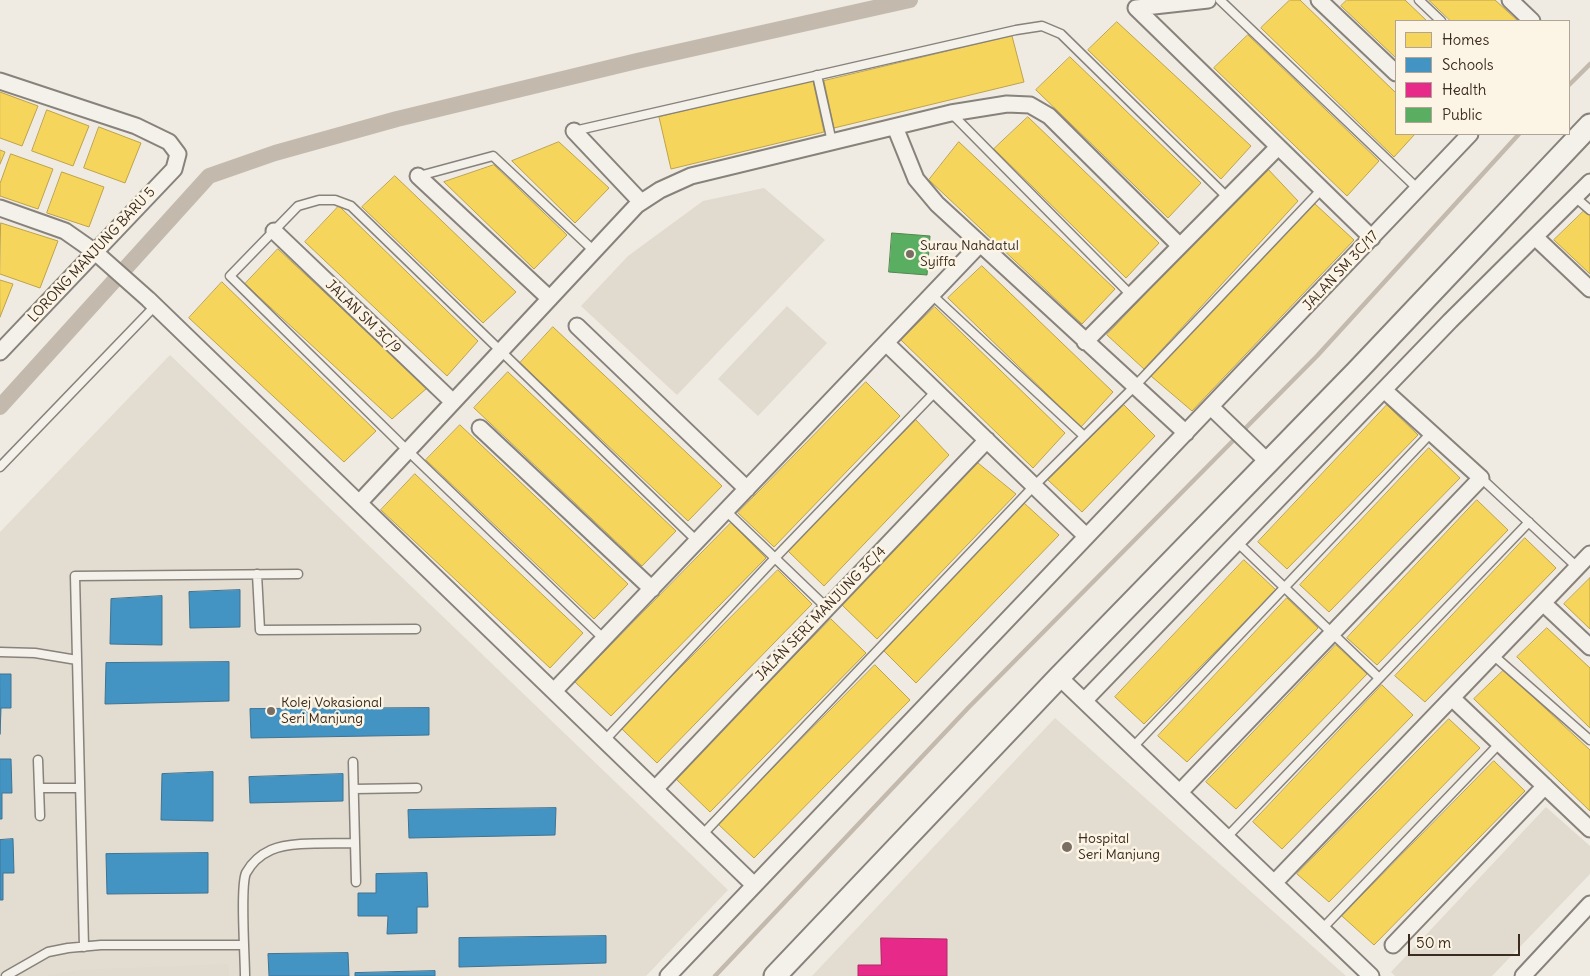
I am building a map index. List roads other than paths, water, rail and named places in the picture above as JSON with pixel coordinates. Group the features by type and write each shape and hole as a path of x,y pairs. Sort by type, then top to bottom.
{"street":[{"path":"1132,4 1208,0"},
{"path":"1319,0 1395,73"},
{"path":"1510,0 1531,20"},
{"path":"1132,4 1372,238"},
{"name":"LORONG MANJUNG BARU 5","path":"0,81 136,126 169,142 178,154 174,169 3,345"},
{"path":"360,503 549,298 641,202 660,190 691,176 951,113 1006,104 1030,105 1048,116 1178,245"},
{"path":"775,976 1058,677 1261,455 1590,125"},
{"path":"895,127 916,180 938,204 1085,342 1186,433"},
{"path":"574,131 641,202"},
{"name":"JALAN SM 3C/17","path":"668,976 1372,238 1465,135"},
{"path":"1085,342 1178,245 1278,147"},
{"path":"418,176 549,298"},
{"path":"1084,701 1384,390 1590,182"},
{"path":"0,208 65,231 95,252 152,302 754,885"},
{"name":"JALAN SM 3C/9","path":"274,231 453,402"},
{"path":"1535,237 1590,289"},
{"path":"554,691 980,244"},
{"path":"577,326 747,489"},
{"path":"886,343 1086,536"},
{"path":"1180,792 1481,478 1384,390"},
{"path":"1211,407 1261,455"},
{"path":"480,428 652,589"},
{"name":"JALAN SERI MANJUNG 3C/4","path":"655,789 986,440"},
{"path":"1274,882 1543,603 1586,561"},
{"path":"1543,603 1590,648"},
{"path":"1058,677 1371,976"},
{"path":"1452,698 1590,829"},
{"path":"1393,945 1546,786"},
{"path":"1523,976 1590,904"}],"lane":[{"path":"1220,0 1418,188"},
{"path":"1418,0 1440,20"},
{"path":"574,131 1016,30 1042,26 1061,34 1227,197"},
{"path":"817,75 832,142"},
{"path":"951,113 1131,295"},
{"path":"418,176 493,156 594,250"},
{"path":"702,835 1034,486 1134,387 1322,189"},
{"path":"1575,197 1590,210"},
{"path":"604,639 408,451 230,276 298,206 319,200 335,200 351,206 697,541"},
{"path":"932,295 1084,436"},
{"path":"0,467 152,302"},
{"path":"604,740 775,558 936,391"},
{"path":"1133,747 1431,433"},
{"path":"1481,478 1529,522 1586,561"},
{"path":"726,510 827,608"},
{"path":"1227,837 1529,522"},
{"path":"1237,542 1380,678"},
{"path":"257,574 260,630 416,629"},
{"path":"84,947 75,576 298,574"},
{"path":"0,652 35,653 77,660"},
{"path":"1493,655 1590,740"},
{"path":"1322,929 1500,743"},
{"path":"38,760 40,816"},
{"path":"353,762 356,882"},
{"path":"39,788 80,788"},
{"path":"354,789 417,788"},
{"path":"245,976 245,874 255,860 272,849 299,845 355,843"},
{"path":"6,976 48,952 84,947 244,945"}],"waterway":[{"path":"0,407 209,176 275,153 397,119 637,61 910,0"},
{"path":"1570,84 1590,64"},
{"path":"715,976 969,707 1317,356 1518,135"}],"place":[{"name":"Surau Nahdatul Syiffa","path":"910,254"},
{"name":"Kolej Vokasional Seri Manjung","path":"271,711"},
{"name":"Hospital Seri Manjung","path":"1067,847"}]}
